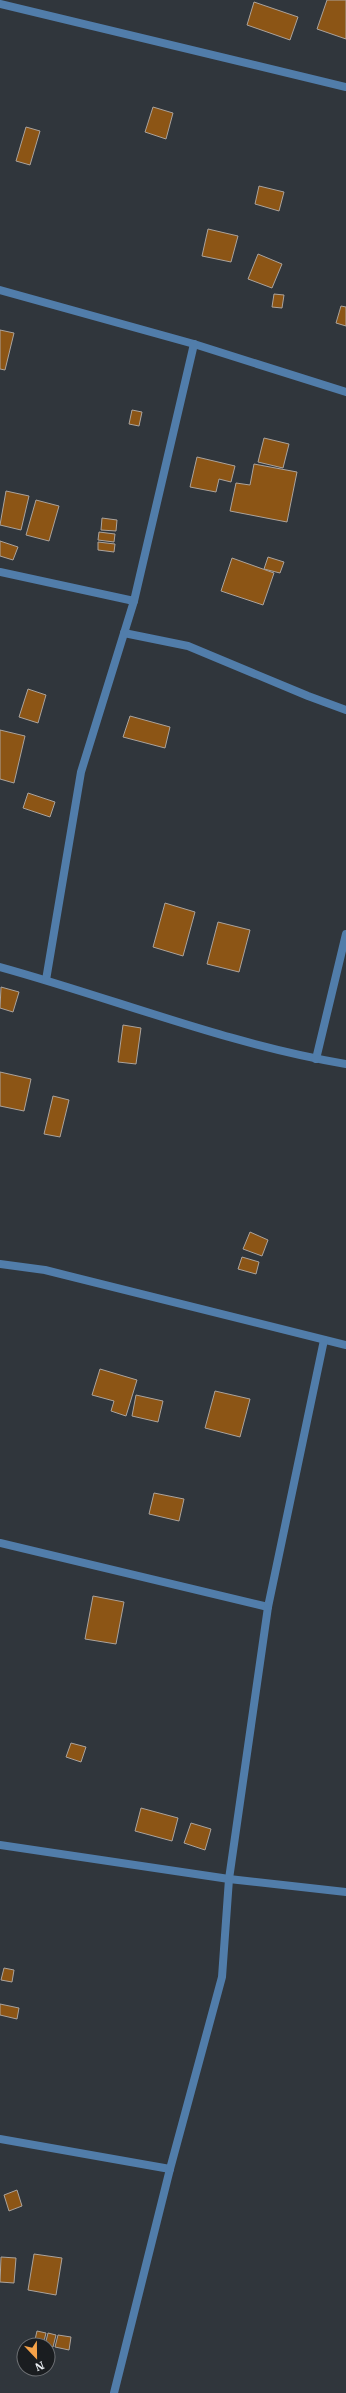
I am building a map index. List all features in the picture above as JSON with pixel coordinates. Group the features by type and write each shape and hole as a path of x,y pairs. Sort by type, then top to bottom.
{"street":[{"path":"0,4 346,87"},
{"path":"0,290 194,344 346,392"},
{"path":"46,980 81,772 134,601 194,344"},
{"path":"0,572 134,601"},
{"path":"124,633 188,646 308,696 346,710"},
{"path":"316,1059 346,934"},
{"path":"0,967 46,980 211,1033 316,1059 346,1064"},
{"path":"0,1264 45,1270 346,1345"},
{"path":"114,2393 170,2169 222,1977 229,1879 268,1607 324,1340"},
{"path":"0,1543 268,1607"},
{"path":"0,1845 229,1879 346,1892"},
{"path":"0,2139 170,2169"}],"building":[{"path":"327,0 346,0 346,39 317,29"},
{"path":"254,2 298,17 290,40 247,25"},
{"path":"153,107 173,113 166,139 145,132"},
{"path":"26,127 40,131 30,165 16,161"},
{"path":"259,186 284,192 279,211 255,204"},
{"path":"208,229 238,236 231,262 202,256"},
{"path":"258,254 282,264 272,288 248,279"},
{"path":"274,294 284,295 282,308 272,307"},
{"path":"341,306 346,307 346,326 336,323"},
{"path":"0,330 14,333 5,370 0,369"},
{"path":"132,410 142,412 139,426 129,424"},
{"path":"264,438 289,444 283,468 258,462"},
{"path":"197,457 235,466 231,482 219,479 216,492 190,487"},
{"path":"254,464 297,472 287,522 230,511 236,483 250,485"},
{"path":"6,491 29,496 21,530 0,525"},
{"path":"36,500 59,506 49,541 26,535"},
{"path":"102,518 117,520 116,531 101,530"},
{"path":"99,532 115,534 114,542 98,540"},
{"path":"0,541 18,547 13,560 0,556"},
{"path":"98,542 115,544 114,552 98,550"},
{"path":"268,557 284,562 280,573 264,569"},
{"path":"232,558 274,573 263,605 221,591"},
{"path":"28,689 46,695 38,723 19,717"},
{"path":"130,716 170,727 165,748 123,737"},
{"path":"0,730 25,736 14,783 0,779"},
{"path":"28,793 55,802 50,817 23,808"},
{"path":"165,903 195,912 183,956 153,947"},
{"path":"218,922 250,930 239,972 207,964"},
{"path":"1,987 19,992 13,1012 0,1008"},
{"path":"123,1025 141,1028 136,1064 118,1062"},
{"path":"0,1072 31,1079 24,1111 0,1106"},
{"path":"53,1096 69,1100 60,1137 44,1134"},
{"path":"250,1232 268,1240 262,1256 243,1249"},
{"path":"242,1257 259,1262 256,1274 238,1269"},
{"path":"100,1369 137,1380 126,1416 111,1411 114,1401 92,1395"},
{"path":"215,1391 250,1399 240,1437 205,1428"},
{"path":"136,1395 163,1401 158,1422 132,1416"},
{"path":"154,1493 184,1499 179,1521 149,1514"},
{"path":"93,1596 124,1602 116,1644 85,1639"},
{"path":"71,1743 86,1747 81,1762 66,1757"},
{"path":"141,1808 178,1818 172,1841 135,1831"},
{"path":"191,1823 211,1829 205,1850 184,1843"},
{"path":"4,1968 14,1970 12,1982 1,1980"},
{"path":"0,2004 19,2008 17,2019 0,2015"},
{"path":"17,2190 22,2206 9,2211 4,2195"},
{"path":"34,2254 62,2258 56,2295 28,2290"},
{"path":"1,2257 16,2258 14,2283 0,2282"},
{"path":"37,2331 46,2333 45,2337 36,2337"},
{"path":"48,2333 56,2335 56,2337 47,2337"},
{"path":"58,2335 71,2337 69,2350 56,2347"}]}
